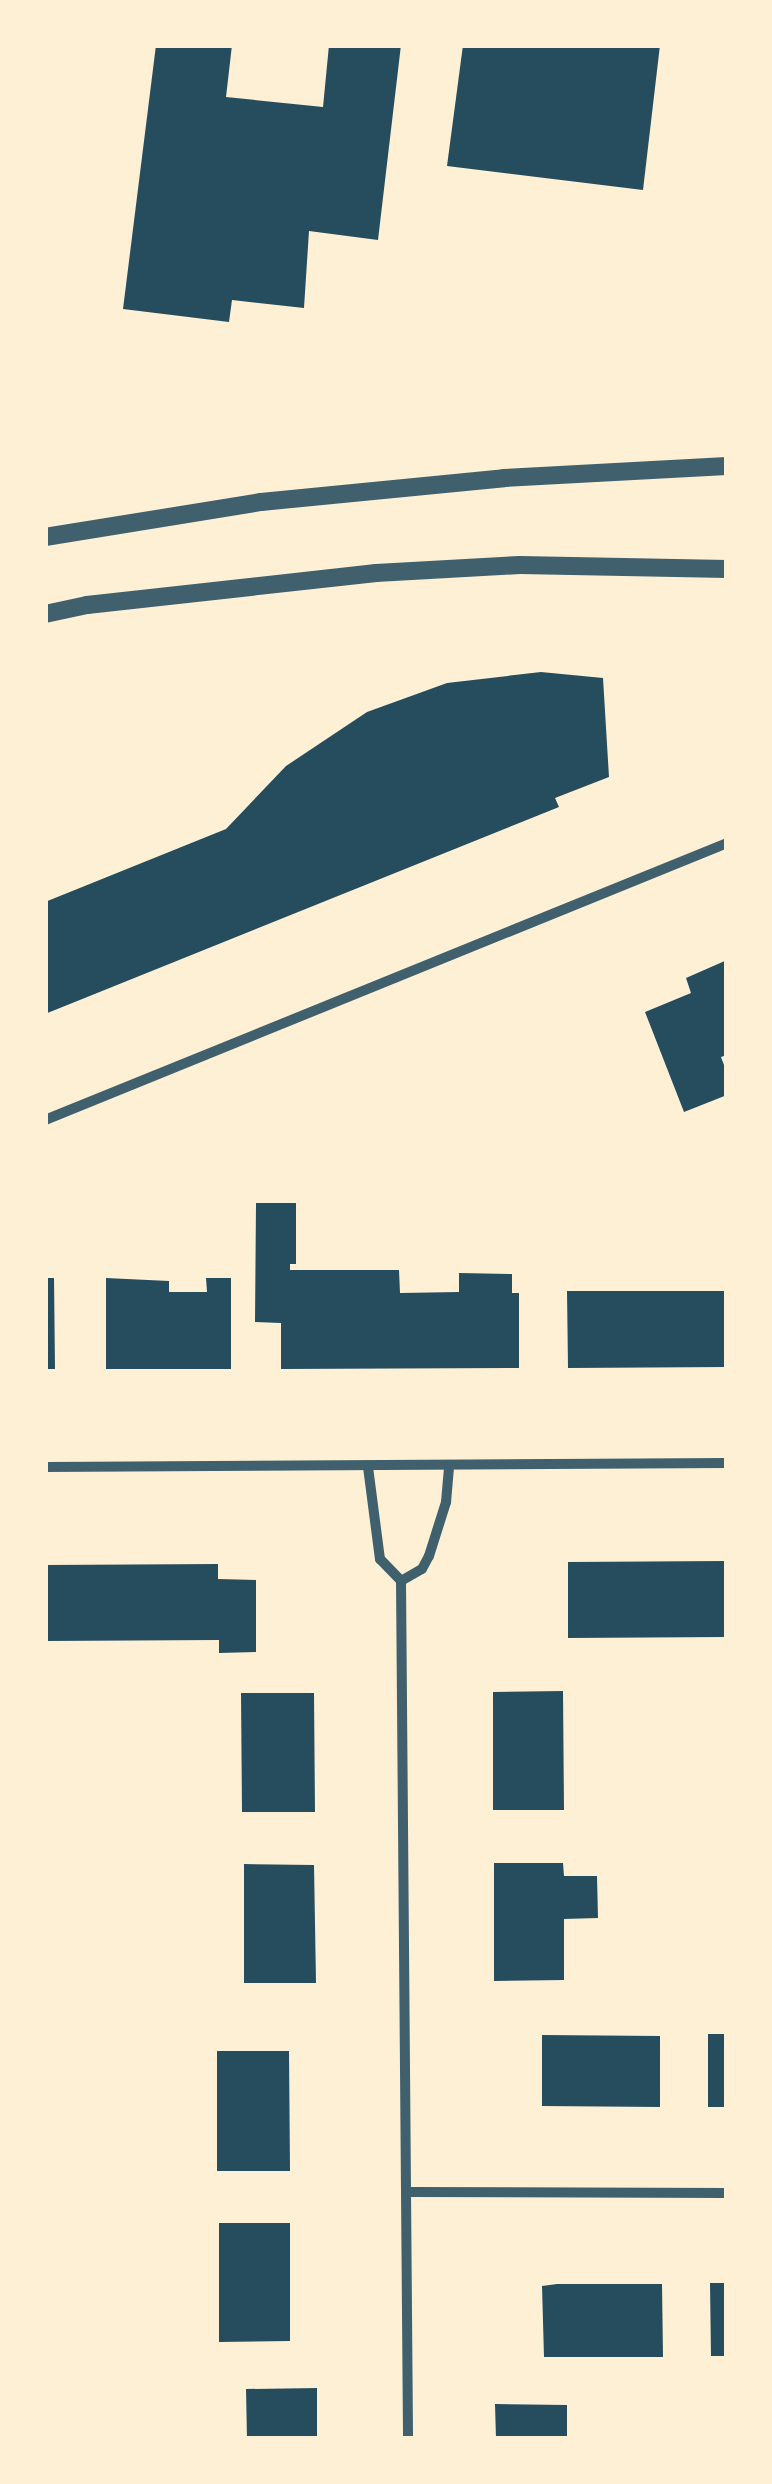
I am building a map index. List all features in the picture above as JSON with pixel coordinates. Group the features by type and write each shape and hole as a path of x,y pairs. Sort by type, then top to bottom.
{"street":[{"path":"45,537 261,502 504,478 727,466"},
{"path":"45,614 376,572 520,565 727,569"},
{"path":"45,1120 727,844"},
{"path":"45,1467 727,1463"},
{"path":"401,1582 422,1569 429,1556 443,1512 450,1466"},
{"path":"368,1467 380,1559 401,1582 408,2439"},
{"path":"408,2192 727,2192"}],"building":[{"path":"156,45 232,45 226,97 323,107 329,45 401,45 378,240 309,231 304,308 232,300 229,322 123,309"},
{"path":"463,45 660,45 643,190 447,166"},
{"path":"541,672 603,678 609,777 555,798 559,807 45,1014 45,902 226,829 286,766 367,712 447,683"},
{"path":"727,960 727,1055 721,1057 727,1073 727,1095 684,1112 645,1012 691,993 686,978"},
{"path":"256,1203 296,1203 296,1264 290,1264 290,1270 399,1270 400,1293 459,1292 459,1273 512,1274 512,1293 519,1293 519,1368 281,1369 281,1323 255,1322"},
{"path":"45,1278 54,1278 55,1369 45,1369"},
{"path":"106,1278 169,1281 169,1292 207,1292 206,1278 231,1278 231,1369 106,1369"},
{"path":"567,1291 727,1291 727,1367 568,1368"},
{"path":"727,1561 727,1637 568,1638 568,1562"},
{"path":"218,1564 218,1579 256,1580 256,1652 219,1653 219,1640 45,1641 45,1565"},
{"path":"563,1691 564,1810 493,1810 493,1692"},
{"path":"241,1693 314,1693 315,1812 242,1812"},
{"path":"494,1863 563,1863 564,1876 597,1876 598,1918 564,1919 564,1980 494,1981"},
{"path":"244,1864 314,1865 316,1983 244,1983"},
{"path":"708,2034 727,2034 727,2107 708,2107"},
{"path":"542,2035 660,2036 660,2107 542,2106"},
{"path":"217,2051 289,2051 290,2171 217,2171"},
{"path":"219,2223 290,2223 290,2341 219,2342"},
{"path":"710,2283 727,2283 727,2356 711,2356"},
{"path":"662,2284 663,2357 544,2357 542,2286"},
{"path":"317,2388 317,2439 247,2439 246,2389"},
{"path":"495,2404 567,2405 567,2439 496,2439"}]}
